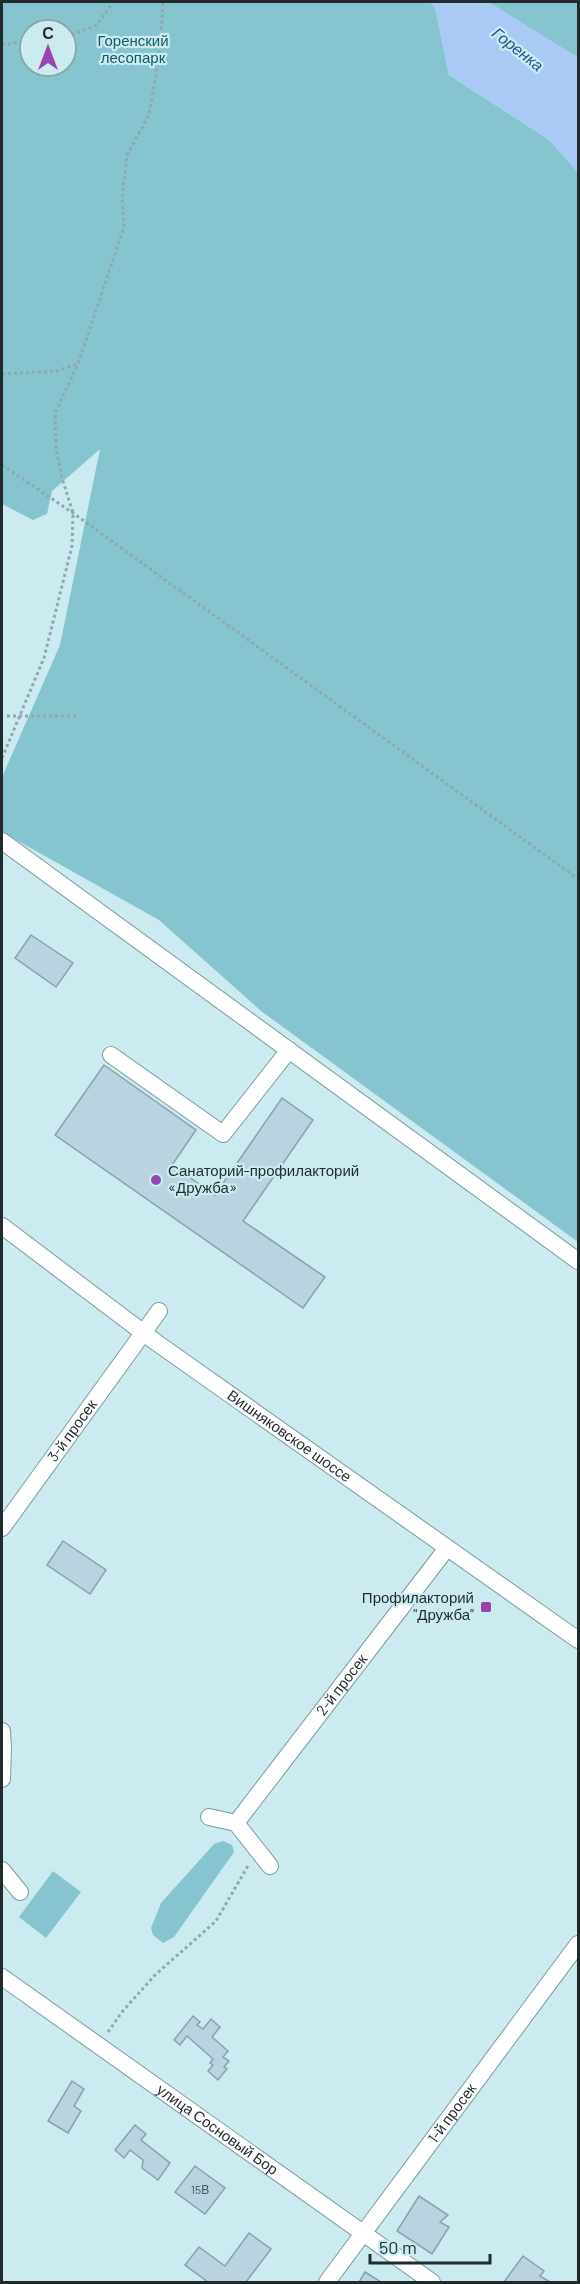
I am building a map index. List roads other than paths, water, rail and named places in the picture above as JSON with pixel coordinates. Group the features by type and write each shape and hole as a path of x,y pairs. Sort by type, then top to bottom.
{"street":[{"path":"2,842 579,1261"},
{"path":"111,1055 223,1134 289,1050"},
{"name":"Вишняковское шоссе","path":"2,1226 142,1332 579,1640"},
{"name":"3-й просек","path":"2,1528 159,1311"},
{"name":"2-й просек","path":"236,1823 447,1548"},
{"path":"2,1731 2,1779"},
{"path":"209,1817 236,1823 270,1866"},
{"path":"2,1870 20,1892"},
{"name":"1-й просек","path":"327,2283 579,1944"},
{"name":"улица Сосновый Бор","path":"2,1977 432,2283"}],"water":[{"name":"Горенка","path":"430,2 489,2 578,56 578,172 548,139 449,75 435,7"}],"place":[{"name":"Санаторий-профилакторий «Дружба»","path":"156,1180"},
{"name":"Профилакторий \"Дружба\"","path":"486,1607"}],"park label":[{"name":"Горенский лесопарк","path":"133,50"}]}
